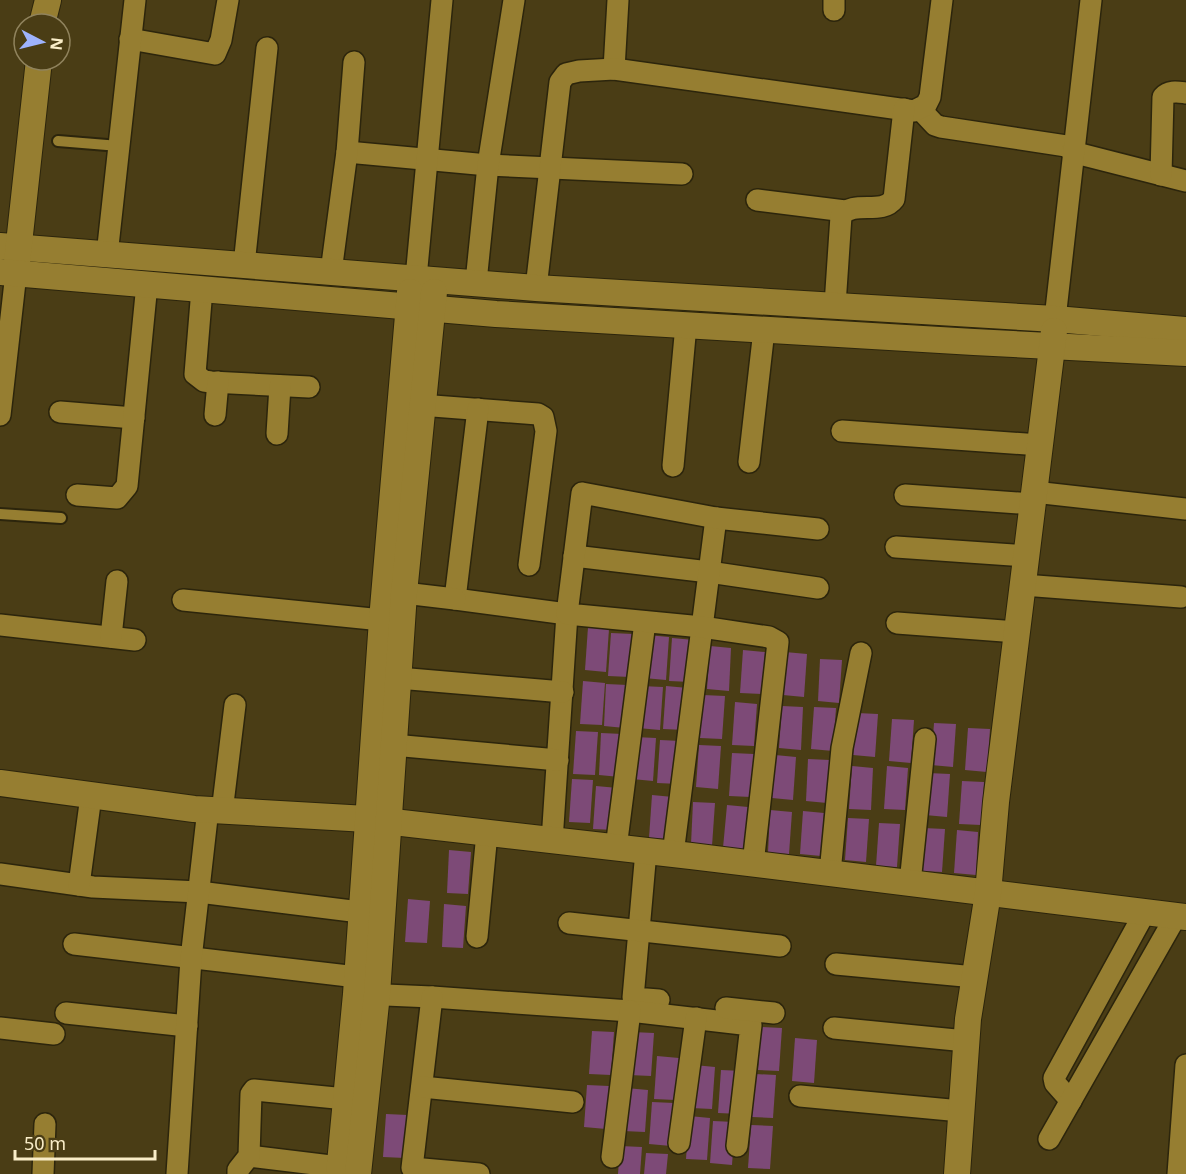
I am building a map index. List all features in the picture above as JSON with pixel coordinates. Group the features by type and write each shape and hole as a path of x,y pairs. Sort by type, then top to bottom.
{"street":[{"path":"107,255 135,0"},
{"path":"130,39 215,54 221,40 228,0"},
{"path":"345,1172 378,820 382,620 412,404 421,309 420,279 428,158 442,0"},
{"path":"476,282 488,165 514,0"},
{"path":"614,69 618,0"},
{"path":"536,288 560,82 566,74 579,70 614,69 912,109 926,105 930,98 942,0"},
{"path":"957,1174 966,1041 988,893 996,802 1052,346 1090,0"},
{"path":"244,265 267,48"},
{"path":"331,272 347,152 354,62"},
{"path":"0,415 9,246 37,72"},
{"path":"1161,175 1163,97 1166,93 1186,93"},
{"path":"912,109 941,127 1073,149 1186,181"},
{"path":"757,200 845,211 884,207 894,199 912,109"},
{"path":"347,152 488,165 682,174"},
{"path":"835,305 840,221 845,211"},
{"path":"9,246 536,288 1055,319 1186,330"},
{"path":"8,273 421,309 1186,353"},
{"path":"77,495 117,498 127,486 147,284"},
{"path":"202,289 195,374 204,381 309,387"},
{"path":"673,466 686,325"},
{"path":"749,462 764,330"},
{"path":"215,415 218,382"},
{"path":"277,434 280,386"},
{"path":"412,404 538,414 543,417 546,431 529,565"},
{"path":"345,1172 346,1100 363,988 360,912 393,745 404,593 412,404"},
{"path":"455,598 478,410"},
{"path":"60,412 134,418"},
{"path":"842,430 1040,445"},
{"path":"552,841 567,614 582,493 716,518 818,529"},
{"path":"905,495 1034,498 1186,509"},
{"path":"673,854 716,518"},
{"path":"896,547 1027,556"},
{"path":"574,556 818,588"},
{"path":"111,637 117,581"},
{"path":"1023,585 1181,597"},
{"path":"404,593 567,614 702,627 769,637 778,642 753,864"},
{"path":"183,600 382,620"},
{"path":"616,848 645,622"},
{"path":"897,623 1017,632"},
{"path":"0,625 135,640"},
{"path":"830,873 842,748 861,653"},
{"path":"398,678 563,692"},
{"path":"177,1174 191,958 199,891 235,705"},
{"path":"910,883 925,740"},
{"path":"393,745 558,760"},
{"path":"0,783 194,809 378,820 1181,916 1049,1139"},
{"path":"79,885 91,796"},
{"path":"477,937 487,833"},
{"path":"646,851 633,998 774,1013"},
{"path":"0,874 79,885 199,891 360,912"},
{"path":"1071,1101 1055,1083 1054,1078 1145,912"},
{"path":"569,923 780,946"},
{"path":"74,944 191,958 363,988 432,997 630,1011 751,1025 737,1146"},
{"path":"836,964 975,977"},
{"path":"432,997 412,1168 479,1174"},
{"path":"612,1157 630,1011"},
{"path":"66,1013 187,1026"},
{"path":"679,1143 696,1018"},
{"path":"0,1028 54,1034"},
{"path":"834,1028 966,1041"},
{"path":"1178,1174 1186,1065"},
{"path":"422,1087 573,1102"},
{"path":"238,1174 238,1170 249,1156 251,1094 254,1090 346,1100"},
{"path":"800,1096 961,1111"},
{"path":"43,1174 45,1124"},
{"path":"249,1156 345,1172"}],"lane":[{"path":"58,141 118,146"},
{"path":"0,514 61,518"}],"building":[{"path":"588,627 609,629 606,672 585,670"},
{"path":"611,633 633,634 630,677 608,676"},
{"path":"647,635 669,637 666,680 644,678"},
{"path":"672,638 694,640 691,682 669,681"},
{"path":"710,646 731,648 729,691 707,689"},
{"path":"743,650 765,652 762,694 740,693"},
{"path":"785,652 807,654 804,697 783,695"},
{"path":"820,659 842,660 839,703 818,701"},
{"path":"583,681 605,683 602,725 580,724"},
{"path":"606,684 628,685 625,728 604,726"},
{"path":"641,686 663,687 660,730 638,728"},
{"path":"666,686 688,688 685,730 663,729"},
{"path":"703,695 725,696 722,739 700,738"},
{"path":"735,702 757,704 754,746 732,745"},
{"path":"782,706 803,707 801,750 779,748"},
{"path":"814,707 836,708 833,751 811,749"},
{"path":"857,713 878,714 875,757 853,755"},
{"path":"892,719 914,720 911,763 889,761"},
{"path":"934,723 956,724 953,767 931,765"},
{"path":"968,728 990,729 987,772 965,770"},
{"path":"576,731 598,732 595,775 573,774"},
{"path":"601,733 623,734 620,777 599,775"},
{"path":"635,737 656,738 653,781 632,779"},
{"path":"660,740 681,741 679,784 657,783"},
{"path":"699,745 721,746 718,789 696,787"},
{"path":"732,753 754,754 751,797 729,796"},
{"path":"775,755 796,757 793,800 772,798"},
{"path":"808,759 830,760 827,803 806,801"},
{"path":"852,766 873,768 871,810 849,809"},
{"path":"887,766 908,768 905,810 884,809"},
{"path":"928,773 950,774 947,817 925,815"},
{"path":"572,779 593,780 590,823 569,822"},
{"path":"962,781 984,782 981,825 959,824"},
{"path":"596,786 618,788 615,830 593,829"},
{"path":"652,795 673,797 671,839 649,838"},
{"path":"693,802 715,803 712,846 691,844"},
{"path":"727,805 748,807 745,849 723,848"},
{"path":"770,810 792,812 789,854 768,853"},
{"path":"803,811 824,813 821,856 800,854"},
{"path":"848,818 869,819 866,862 845,860"},
{"path":"879,823 900,824 897,867 876,866"},
{"path":"923,828 945,829 942,872 921,871"},
{"path":"957,830 978,832 976,875 954,873"},
{"path":"449,850 471,852 468,894 447,893"},
{"path":"408,899 430,901 427,943 405,942"},
{"path":"444,904 466,906 463,948 442,947"},
{"path":"761,1027 782,1028 779,1071 758,1070"},
{"path":"592,1031 614,1032 611,1075 589,1074"},
{"path":"632,1032 654,1033 651,1076 629,1075"},
{"path":"795,1038 817,1040 814,1083 792,1081"},
{"path":"657,1056 679,1058 675,1100 654,1099"},
{"path":"694,1065 715,1067 712,1109 691,1108"},
{"path":"721,1070 743,1071 740,1114 718,1113"},
{"path":"755,1074 776,1075 773,1118 752,1117"},
{"path":"587,1085 609,1086 606,1129 584,1127"},
{"path":"626,1088 648,1090 645,1132 623,1131"},
{"path":"652,1102 674,1103 671,1146 649,1144"},
{"path":"386,1114 408,1115 405,1158 383,1157"},
{"path":"689,1116 710,1118 707,1160 686,1159"},
{"path":"713,1121 735,1122 732,1165 710,1163"},
{"path":"751,1125 773,1126 770,1169 748,1168"},
{"path":"620,1146 642,1147 640,1174 618,1174"},
{"path":"646,1153 668,1154 666,1174 644,1174"}]}
